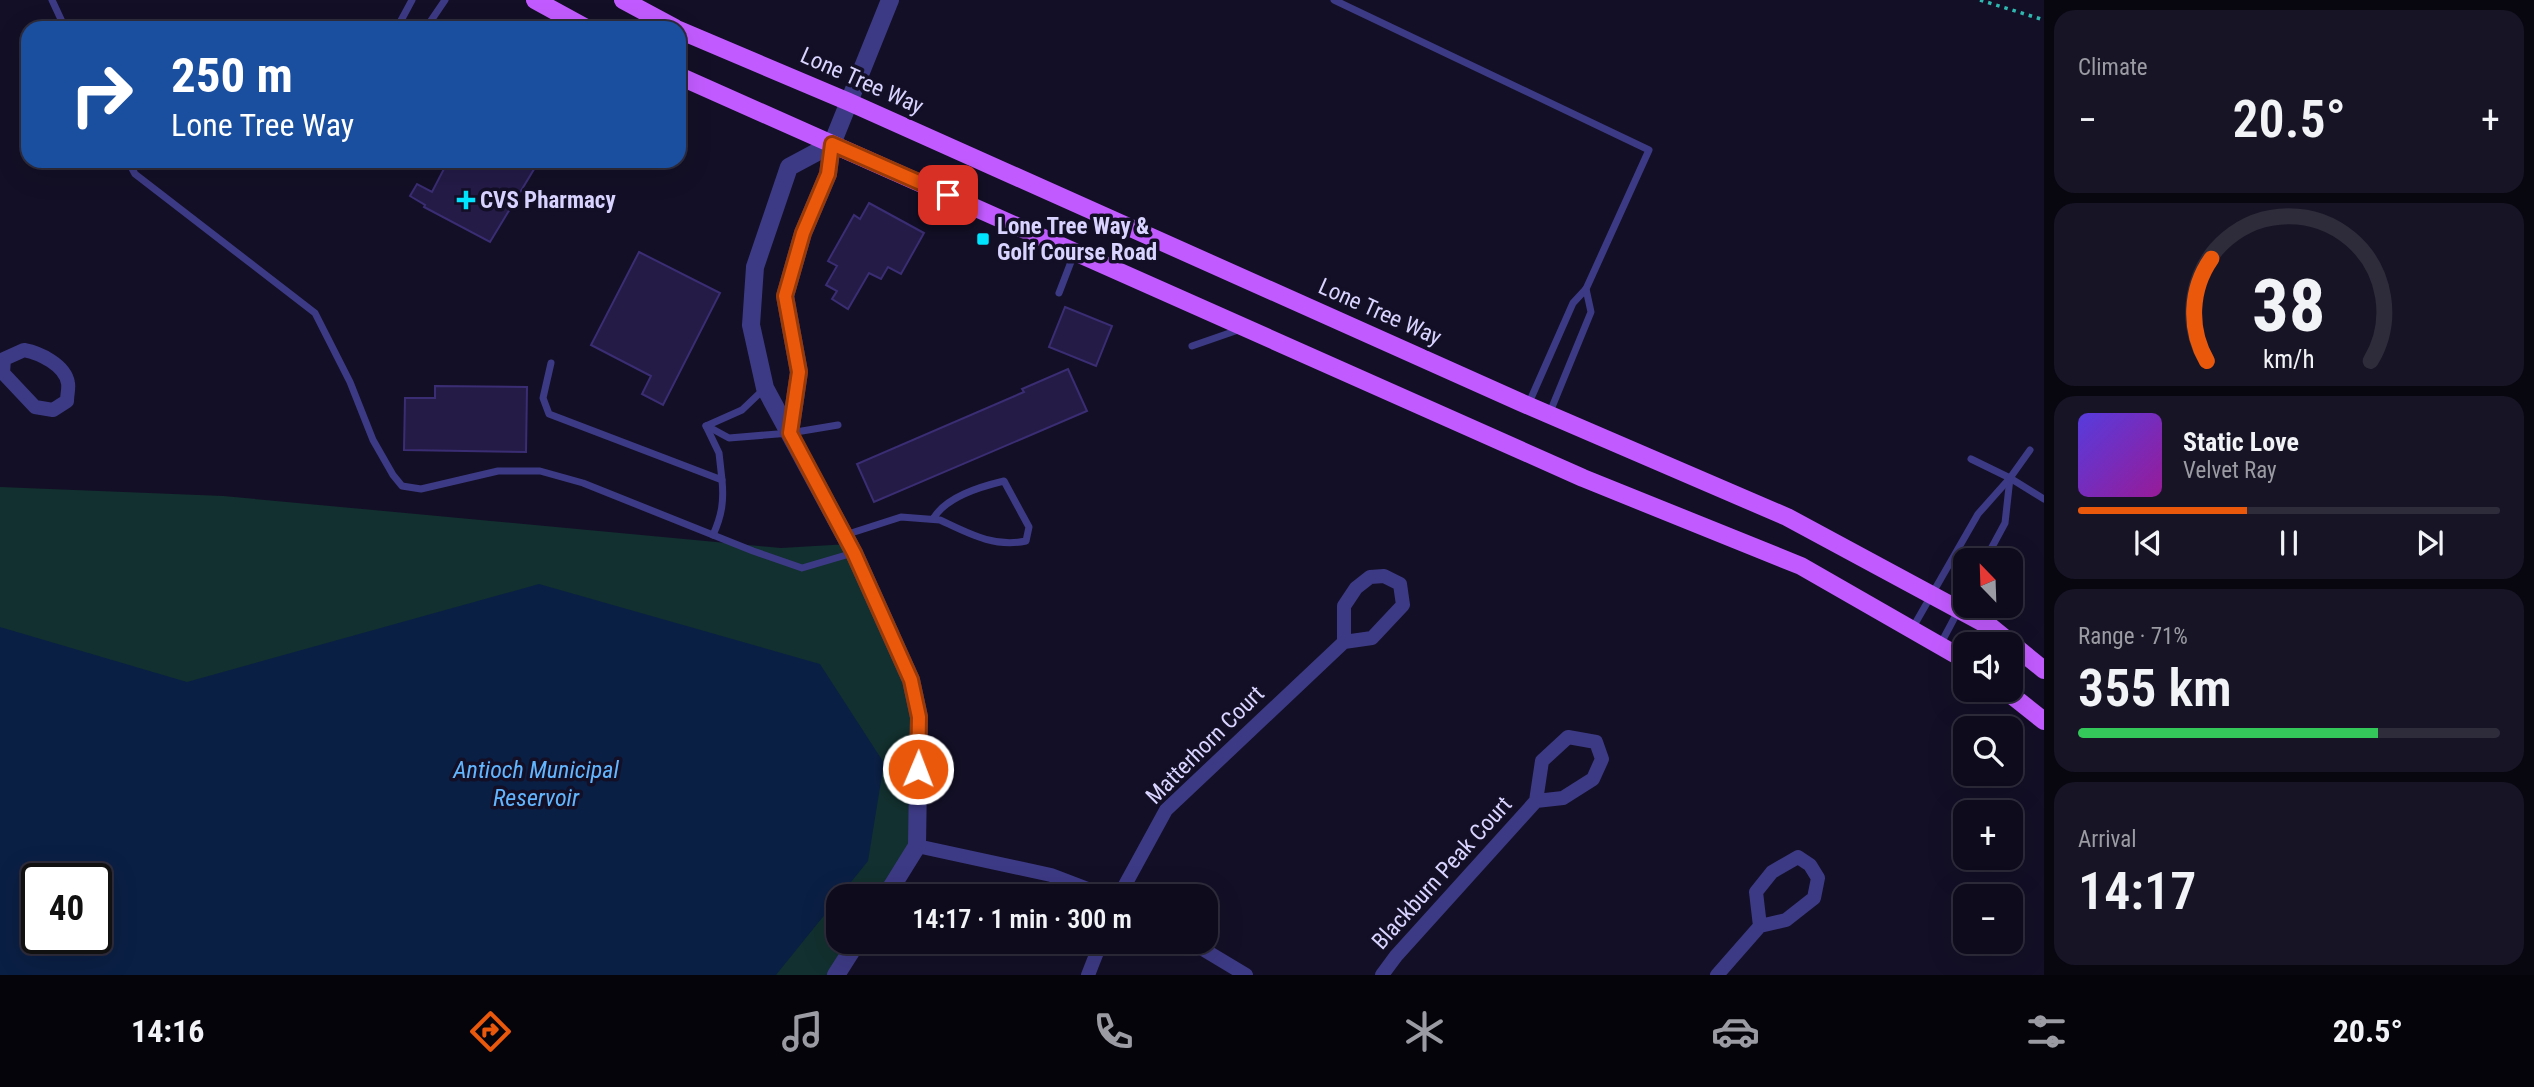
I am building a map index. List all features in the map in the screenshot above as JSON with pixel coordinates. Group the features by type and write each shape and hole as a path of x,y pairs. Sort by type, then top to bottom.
{"main road":[{"path":"535,0 573,21"},
{"name":"Lone Tree Way","path":"623,0 662,21"},
{"name":"Lone Tree Way","path":"686,33 849,102 1528,406 1787,517 1932,595 1953,601"},
{"path":"686,79 1583,478 1801,566 1953,653"},
{"name":"Lone Tree Way","path":"1980,618 2044,670"},
{"path":"2021,702 2044,720"}],"street":[{"path":"790,433 799,372 785,296 803,233 828,174 832,144 890,0"},
{"path":"832,144 789,167 755,267 751,325 765,388 845,535 911,680 919,717 918,846 894,884"},
{"path":"24,351 38,353 59,368 68,381 67,401 54,410 35,407 3,373 2,357 24,351"},
{"name":"Matterhorn Court","path":"1126,884 1166,810 1344,642 1372,638 1403,605 1400,584 1384,576 1370,577 1356,588 1344,606 1344,642"},
{"name":"Blackburn Peak Court","path":"1382,975 1396,956 1536,801 1542,761 1568,737 1596,742 1602,759 1593,779 1563,798 1536,801"},
{"path":"918,846 1051,876 1073,884"},
{"path":"1717,975 1760,926 1786,920 1814,898 1818,878 1810,865 1798,857 1772,872 1756,892 1760,926"},
{"path":"836,975 849,954"},
{"path":"1088,975 1096,954"},
{"path":"1211,954 1246,975"}],"lane":[{"path":"52,0 62,21"},
{"path":"401,21 412,0"},
{"path":"431,21 445,0"},
{"path":"1334,0 1649,150 1586,289 1573,303 1528,406"},
{"path":"132,168 135,174 315,313 351,382 373,440 402,486 421,489 498,471 540,471 583,483 802,568 854,553"},
{"path":"1059,293 1075,251"},
{"path":"1549,415 1591,312 1586,289"},
{"path":"1192,346 1245,327"},
{"path":"551,363 543,398 549,414 722,480"},
{"path":"706,426 742,410 765,388"},
{"path":"706,426 729,438 790,433 838,425"},
{"path":"706,426 719,453 724,503 713,535"},
{"path":"1912,629 1978,514 2010,478 2030,450"},
{"path":"1971,459 2044,499"},
{"path":"1991,548 2005,523 2010,478"},
{"path":"845,535 901,517 940,520 986,540 1011,544 1026,541 1029,535 1029,527 1004,481 963,495 939,510 933,519"},
{"path":"1940,646 1955,618"}],"path":[{"path":"1980,0 2044,20"}],"green space":[{"name":"Antioch Municipal Reservoir","path":"0,487 223,496 781,548 849,544 911,680 917,846 893,884 826,884 826,954 849,954 836,975 0,975"}],"water":[{"name":"Antioch Municipal Reservoir","path":"539,584 820,664 884,763 868,861 849,884 826,884 826,913 776,975 0,975 0,627 187,682"}],"building":[{"name":"CVS Pharmacy","path":"444,168 535,168 490,242 424,207 425,205 410,196 417,184 432,192"},
{"path":"869,203 924,233 901,274 888,267 881,279 869,273 848,309 832,299 837,291 826,285 837,266 828,261 854,215 860,219"},
{"path":"639,252 720,293 663,405 642,394 651,376 591,345"},
{"path":"1065,307 1112,326 1096,366 1049,347"},
{"path":"1068,369 1087,411 874,502 857,464 1024,392 1022,389"},
{"path":"435,386 527,387 526,452 404,450 405,398 435,398"}],"place":[{"name":"CVS Pharmacy","path":"466,200"},
{"name":"Lone Tree Way & Golf Course Road","path":"983,239"}],"route":[{"path":"918,769 919,717 911,680 854,553 790,433 799,372 785,296 803,233 828,174 832,144 948,195"}]}
